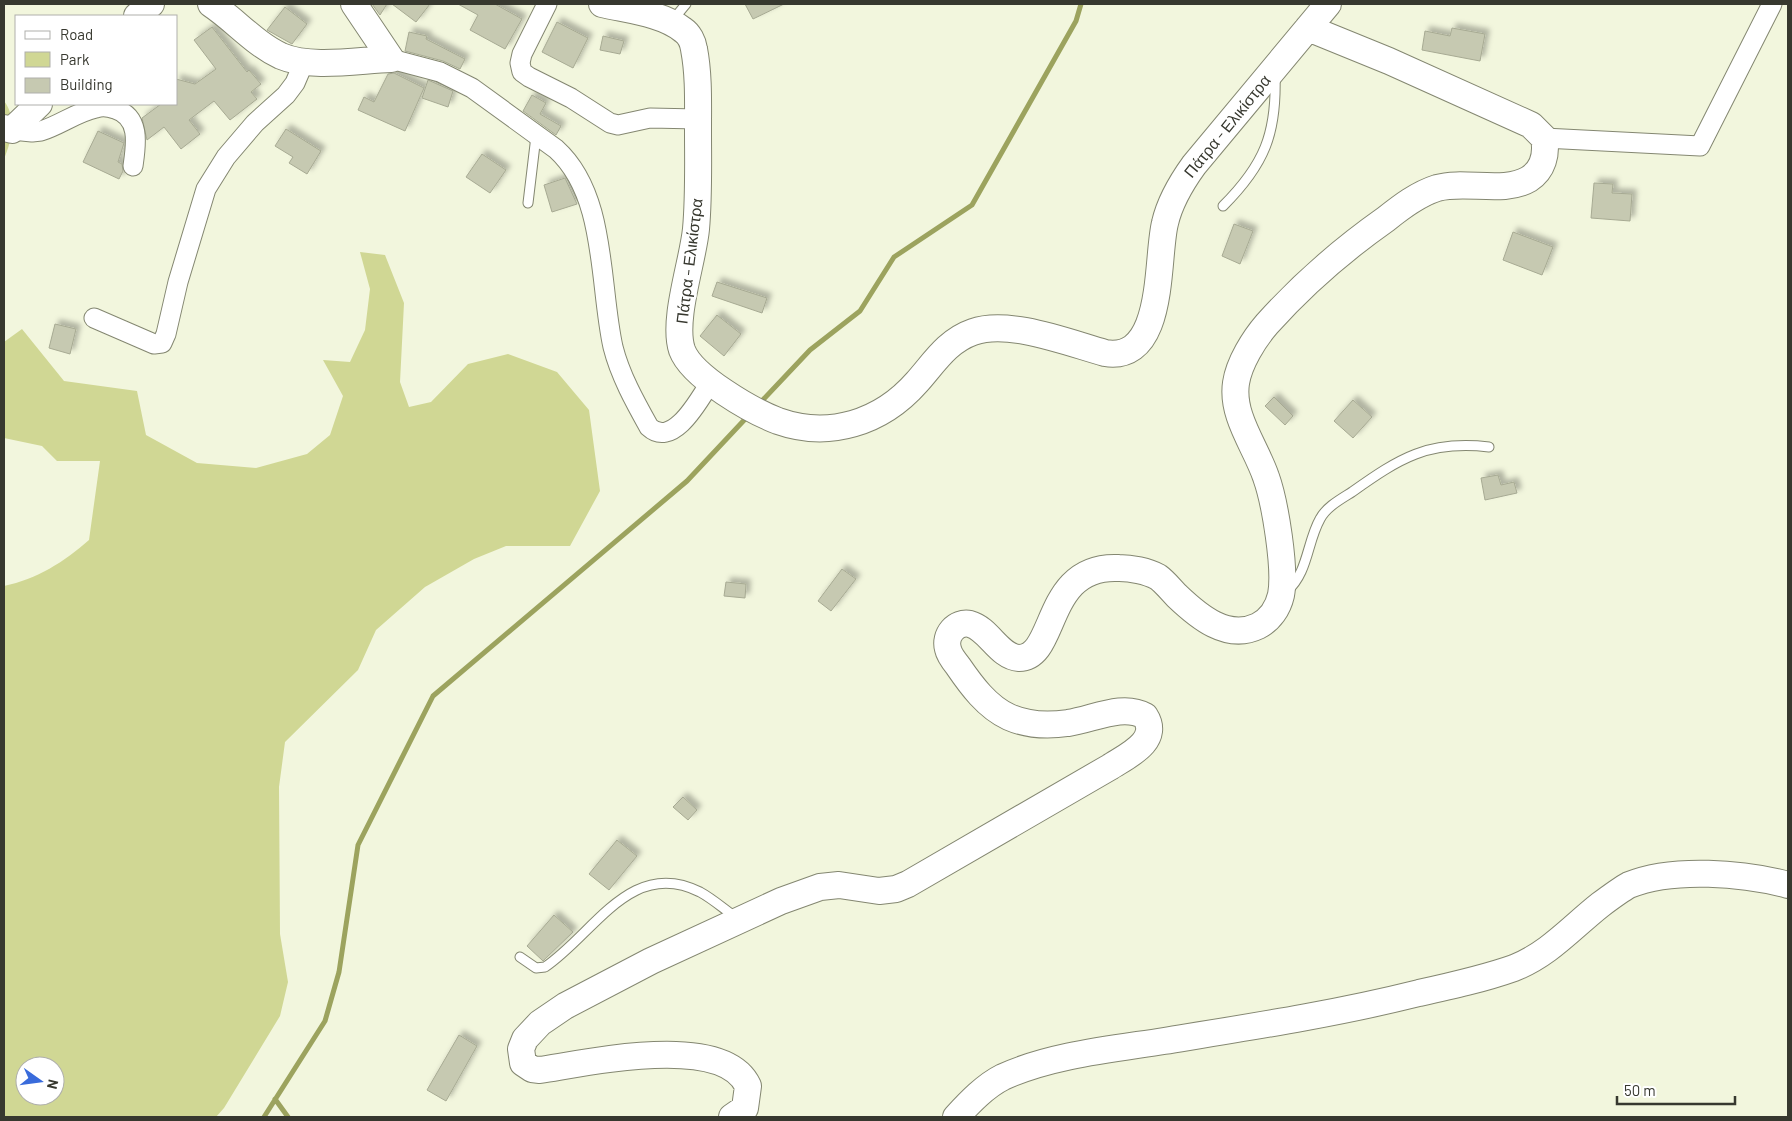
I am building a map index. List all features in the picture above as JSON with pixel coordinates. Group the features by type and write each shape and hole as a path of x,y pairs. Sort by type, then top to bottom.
{"street":[{"path":"137,15 151,4"},
{"path":"211,4 264,46 282,56 304,62 391,58 440,72 472,88 556,149 567,161 579,180 591,206 614,348 626,383 649,427 653,431 665,433 676,427 686,419 710,383"},
{"path":"354,4 391,58"},
{"path":"546,4 522,54 520,63 522,72 571,98 610,123 618,125 650,118 698,119"},
{"name":"Πάτρα - Ελικίστρα","path":"602,4 678,13 684,30 694,47 698,119 696,230 682,306 680,337 686,358 710,383 777,420 805,428 823,429 869,420 903,396 941,352 958,339 974,331 1008,329 1116,355 1125,352 1136,343 1152,321 1158,290 1160,244 1170,204 1194,164 1328,4"},
{"path":"1544,138 1700,146 1772,4"},
{"path":"732,1117 745,1108 748,1086 738,1070 719,1061 696,1057 654,1054 540,1070 526,1067 521,1057 525,1039 540,1023 565,1006 651,961 780,901 820,887 853,885 879,891 908,884 1110,767 1146,741 1150,729 1149,721 1139,712 1113,713 1068,723 1039,725 1010,717 994,708 983,698 948,650 948,637 954,627 970,624 978,628 1009,654 1018,658 1027,656 1043,641 1067,588 1094,570 1118,568 1140,571 1158,578 1187,606 1207,621 1227,630 1245,630 1259,625 1275,611 1282,584 1272,498 1265,475 1239,414 1236,384 1241,365 1263,328 1304,284 1363,235 1404,205 1433,190 1463,185 1509,186 1534,175 1544,160 1546,148 1544,138 1536,128 1389,61 1308,28"},
{"path":"94,318 154,344 162,343 206,189 226,157 255,123 286,95 295,83 304,62"},
{"path":"8,129 38,105"},
{"path":"8,129 32,132 41,131 96,108 107,107 118,110 128,116 134,128 136,140 133,166"},
{"path":"956,1117 982,1090 1001,1078 1024,1069 1096,1052 1345,1011 1484,978 1514,968 1534,959 1562,940 1600,906 1629,886 1663,877 1696,874 1767,879 1788,885"}],"lane":[{"path":"1223,206 1238,191 1262,156 1271,135 1275,112 1275,68"},
{"path":"528,203 536,136"},
{"path":"1280,597 1298,580 1321,517 1354,490 1396,462 1418,452 1457,445 1489,447"},
{"path":"520,957 536,968 545,967 626,895 649,884 673,884 693,889 740,920"}],"green space":[{"path":"4,101 11,115 12,129 4,159"},
{"path":"360,252 385,255 404,303 400,382 409,407 431,402 468,364 508,354 557,372 589,410 600,491 570,546 506,546 474,559 425,587 376,630 358,670 285,742 279,787 280,934 288,982 280,1016 224,1108 216,1117 4,1117 4,586 28,579 50,569 89,540 100,461 57,461 42,446 4,438 4,342 22,329 64,381 137,391 146,435 197,463 256,468 307,454 330,435 343,396 323,360 350,362 365,330 370,289"}],"building":[{"path":"372,4 387,4 380,15"},
{"path":"392,4 430,4 416,22"},
{"path":"458,4 495,4 522,19 505,49 470,30 478,15"},
{"path":"745,4 784,4 753,19"},
{"path":"285,7 307,24 292,44 267,30"},
{"path":"557,22 588,38 573,68 542,52"},
{"path":"212,27 247,72 249,70 261,84 251,92 257,99 230,120 214,101 189,120 200,134 181,149 164,127 147,140 142,118 160,105 178,105 178,80 195,84 216,69 194,40"},
{"path":"1452,28 1485,34 1480,61 1422,50 1425,31 1450,36"},
{"path":"409,32 427,36 426,39 465,59 460,69 443,61 405,51"},
{"path":"603,36 624,41 620,54 600,50"},
{"path":"394,73 424,88 405,131 358,110 364,97 374,102 388,74"},
{"path":"428,80 453,91 448,107 422,98"},
{"path":"532,95 546,103 540,114 561,126 556,135 523,111"},
{"path":"286,129 321,151 307,174 289,163 293,157 275,146"},
{"path":"98,131 124,143 118,162 122,164 123,171 119,179 83,162"},
{"path":"482,154 506,170 490,193 466,177"},
{"path":"565,178 577,204 552,212 544,185"},
{"path":"1594,183 1613,184 1612,193 1632,194 1630,221 1591,218"},
{"path":"1234,224 1253,231 1240,264 1222,256"},
{"path":"1513,232 1553,247 1542,275 1503,260"},
{"path":"717,282 767,298 762,313 712,296"},
{"path":"717,315 741,334 724,356 700,336"},
{"path":"55,324 76,329 70,354 49,348"},
{"path":"1274,397 1293,416 1285,425 1265,406"},
{"path":"1353,400 1372,417 1353,438 1334,421"},
{"path":"1498,475 1501,485 1514,482 1517,493 1485,500 1481,478"},
{"path":"842,569 856,579 831,611 818,601"},
{"path":"726,582 746,584 745,598 724,596"},
{"path":"683,797 697,810 688,820 673,807"},
{"path":"617,840 637,856 609,890 589,874"},
{"path":"554,915 573,932 543,961 527,946"},
{"path":"459,1035 477,1046 446,1101 427,1090"}],"waterway":[{"path":"759,404 810,350 860,311 894,257 972,205 1076,21 1081,4"},
{"path":"264,1117 325,1021 339,972 358,845 433,696 687,481 748,416"},
{"path":"275,1099 288,1117"}]}
